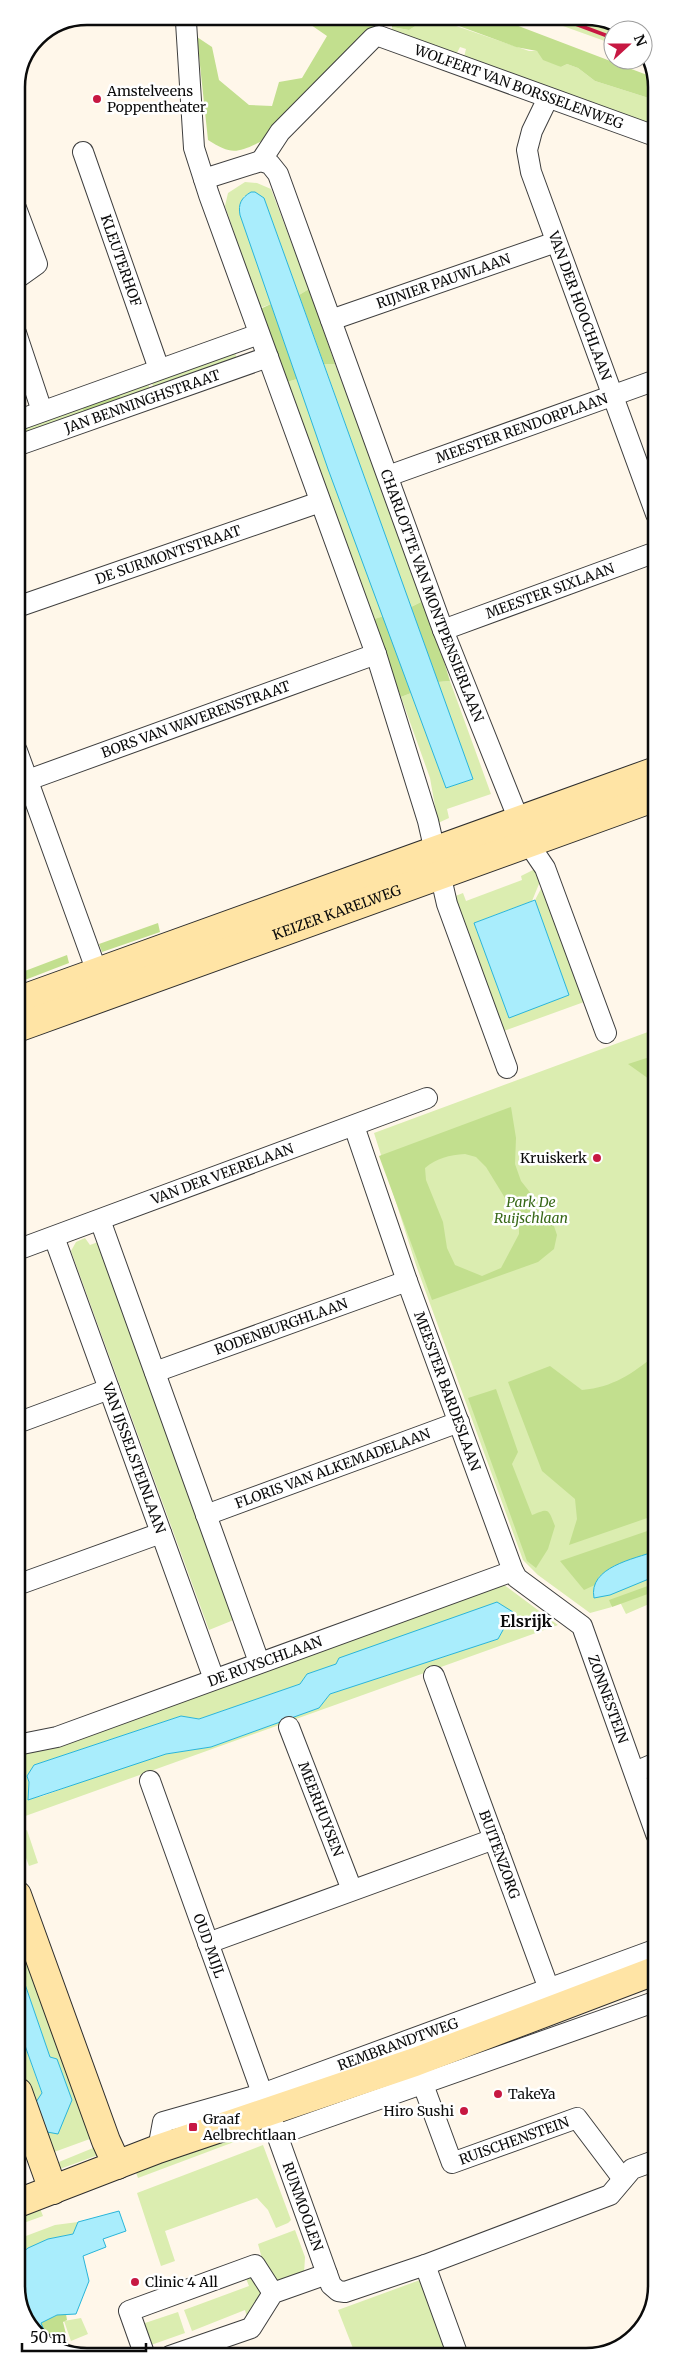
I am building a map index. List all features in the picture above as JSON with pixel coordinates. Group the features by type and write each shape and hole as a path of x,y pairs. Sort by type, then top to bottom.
{"main road":[{"name":"KEIZER KARELWEG","path":"25,1025 437,863 523,832 648,775"},
{"name":"KEIZER KARELWEG","path":"523,832 648,799"},
{"name":"KEIZER KARELWEG","path":"25,998 96,972 437,863"},
{"path":"25,1917 106,2141 117,2166"},
{"name":"REMBRANDTWEG","path":"25,2200 158,2149 269,2114 419,2072 552,1998 648,1972"},
{"path":"25,2112 53,2190"}],"street":[{"path":"186,25 194,148 259,334 376,654 428,821 447,904 507,1068"},
{"name":"WOLFERT VAN BORSSELENWEG","path":"261,161 280,132 373,38 384,36 648,133"},
{"name":"VAN DER HOOCHLAAN","path":"548,98 532,131 527,150 532,172 648,493"},
{"name":"KLEUTERHOF","path":"83,152 158,368"},
{"path":"204,179 261,161"},
{"name":"CHARLOTTE VAN MONTPENSIERLAAN","path":"261,161 270,164 278,174 443,630 523,832 545,868 606,1032"},
{"path":"25,232 37,264 25,273"},
{"name":"RIJNIER PAUWLAAN","path":"331,320 556,242"},
{"name":"JAN BENNINGHSTRAAT","path":"25,418 158,368 259,334"},
{"name":"JAN BENNINGHSTRAAT","path":"25,443 268,357"},
{"path":"25,360 42,411"},
{"name":"MEESTER RENDORPLAAN","path":"388,476 648,383"},
{"name":"DE SURMONTSTRAAT","path":"25,604 320,502"},
{"name":"MEESTER SIXLAAN","path":"443,630 648,555"},
{"name":"BORS VAN WAVERENSTRAAT","path":"25,782 376,654"},
{"path":"25,791 96,972"},
{"name":"VAN DER VEERELAAN","path":"25,1247 426,1098"},
{"name":"MEESTER BARDESLAAN","path":"354,1126 407,1281 513,1571 517,1578 582,1626"},
{"path":"100,1220 259,1662"},
{"name":"VAN IJSSELSTEINLAAN","path":"54,1237 214,1679"},
{"name":"RODENBURGHLAAN","path":"155,1372 407,1281"},
{"path":"25,1420 109,1389"},
{"name":"FLORIS VAN ALKEMADELAAN","path":"206,1515 459,1422"},
{"path":"25,1582 161,1532"},
{"name":"DE RUYSCHLAAN","path":"25,1743 57,1737 513,1571"},
{"name":"ZONNESTEIN","path":"582,1626 648,1810"},
{"name":"BUITENZORG","path":"434,1676 565,2033"},
{"name":"MEERHUYSEN","path":"289,1727 352,1890"},
{"path":"635,1772 648,1766"},
{"name":"OUD MIJL","path":"150,1781 269,2114"},
{"path":"208,1943 494,1839"},
{"name":"REMBRANDTWEG","path":"269,2114 552,1998 648,1953"},
{"name":"REMBRANDTWEG","path":"419,2072 565,2033 648,2004"},
{"name":"RUISCHENSTEIN","path":"419,2072 452,2163 577,2118 623,2179"},
{"name":"RUNMOOLEN","path":"269,2114 326,2274 334,2289 345,2292 425,2264"},
{"path":"455,2348 425,2264 610,2195 632,2169 648,2163"},
{"path":"142,2348 129,2311 255,2265 273,2293"},
{"path":"193,2348 251,2328 273,2293 326,2274"}],"green space":[{"path":"311,25 376,25 260,142 245,149 233,151 222,148 208,140 197,37 212,47 219,80 249,105 272,106 279,82 302,78 327,36"},
{"path":"392,25 417,25 409,30 392,27"},
{"path":"417,25 453,25 529,51 537,51 561,67 567,64 578,68 595,81 648,98 648,124 464,57 466,49 460,47 456,55 391,31 392,27 409,30"},
{"path":"456,25 516,25 603,58 603,70 634,70 647,75 648,98 595,81 578,68 567,64 561,67 543,60 537,51 516,47"},
{"path":"560,25 590,25 603,28 603,40"},
{"path":"245,182 257,183 271,189 309,289 299,295 264,198 244,196 239,208 241,217 271,304 260,308 225,206 228,193"},
{"path":"309,289 335,364 324,364 299,295"},
{"path":"271,304 297,379 287,382 260,309"},
{"path":"235,352 237,360 155,391 151,381"},
{"path":"324,364 335,364 425,600 411,607"},
{"path":"297,379 384,616 371,620 287,382"},
{"path":"148,383 151,392 122,402 119,394"},
{"path":"119,394 122,402 86,416 82,407"},
{"path":"82,407 86,416 25,438 25,428"},
{"path":"425,600 450,681 438,682 411,607"},
{"path":"384,616 411,693 401,697 371,620"},
{"path":"450,681 491,794 447,809 449,818 438,823 430,778 401,697 411,693 446,788 473,779 438,682"},
{"path":"537,868 541,879 532,901 474,923 509,1017 569,995 535,900 544,883 584,1002 504,1031 453,897 463,893 466,901 522,880 521,876"},
{"path":"158,923 160,932 102,952 99,944"},
{"path":"67,955 69,963 25,980 25,971"},
{"name":"Park De Ruijschlaan","path":"648,1032 648,1604 626,1614 620,1602 612,1607 590,1613 538,1575 523,1560 416,1265 374,1133"},
{"path":"648,1058 648,1078 628,1064"},
{"path":"511,1107 516,1138 515,1164 521,1181 552,1220 557,1235 554,1249 538,1262 432,1300 379,1156","holes":["465,1154 476,1157 486,1167 519,1221 519,1234 501,1268 482,1276 455,1265 447,1248 443,1222 426,1180 425,1168 439,1159 448,1156"]},
{"path":"85,1238 90,1245 98,1242 236,1619 209,1630 71,1251 76,1242"},
{"path":"648,1361 648,1518 569,1545 577,1519 575,1499 542,1471 508,1382 550,1366 582,1390 613,1383"},
{"path":"496,1389 518,1452 512,1464 532,1515 547,1511 555,1526 548,1549 536,1568 527,1561 468,1398"},
{"path":"648,1531 648,1554 623,1563 599,1576 597,1584 584,1590 560,1561"},
{"path":"503,1584 558,1625 25,1816 25,1738","holes":["510,1616 498,1639 330,1694 319,1708 211,1747 166,1754 43,1796 28,1799 29,1781 27,1776 34,1765 181,1716 199,1719 300,1684 307,1674 336,1664"]},
{"path":"648,1586 648,1594 612,1607 609,1600"},
{"path":"27,1830 38,1863 29,1866 25,1855 25,1831"},
{"path":"25,1933 98,2136 46,2155 25,2095 25,2046 42,2094 47,2132 57,2059 50,2057 25,1984"},
{"path":"261,2125 266,2130 138,2178 135,2170"},
{"path":"263,2145 291,2220 276,2228 268,2210 257,2198 165,2231 175,2261 161,2266 137,2193"},
{"path":"98,2146 101,2154 57,2170 54,2164"},
{"path":"39,2206 43,2216 25,2222 25,2211"},
{"path":"78,2222 73,2234 48,2239 25,2251 25,2236 55,2225"},
{"path":"295,2230 305,2257 304,2274 286,2281 275,2280 264,2266 258,2244"},
{"path":"251,2275 264,2292 248,2321 245,2310 192,2331 184,2310 249,2286 245,2276"},
{"path":"420,2280 446,2348 353,2348 338,2310"},
{"path":"178,2312 185,2333 151,2345 142,2324"},
{"path":"66,2314 67,2320 63,2322 69,2345 46,2333 40,2323 57,2315"},
{"path":"81,2318 88,2334 71,2341 64,2321"}],"water":[{"path":"251,192 255,192 264,198 473,779 446,788 328,469 240,215 239,208 241,202"},
{"path":"535,900 569,995 509,1018 474,923"},
{"path":"648,1554 648,1579 610,1595 594,1598 594,1587 598,1579 614,1566"},
{"path":"497,1602 513,1612 498,1639 330,1694 319,1708 211,1747 166,1754 28,1800 29,1782 27,1776 34,1765 181,1716 199,1719 300,1684 307,1674 336,1664 339,1658"},
{"path":"25,1984 50,2057 57,2059 72,2100 58,2134 47,2132 36,2102 42,2093 25,2046"},
{"path":"119,2211 126,2231 103,2239 106,2247 83,2256 89,2281 76,2314 57,2315 41,2323 45,2332 33,2317 26,2298 25,2251 48,2239 73,2234 78,2222"}],"railway":[{"path":"578,25 603,34"}],"place":[{"name":"Amstelveens Poppentheater","path":"97,99"},
{"name":"Kruiskerk","path":"597,1158"},
{"name":"TakeYa","path":"498,2094"},
{"name":"Hiro Sushi","path":"464,2111"},
{"name":"Graaf Aelbrechtlaan","path":"193,2127"},
{"name":"Clinic 4 All","path":"135,2282"}],"district":[{"name":"Elsrijk","path":"526,1621"}]}
